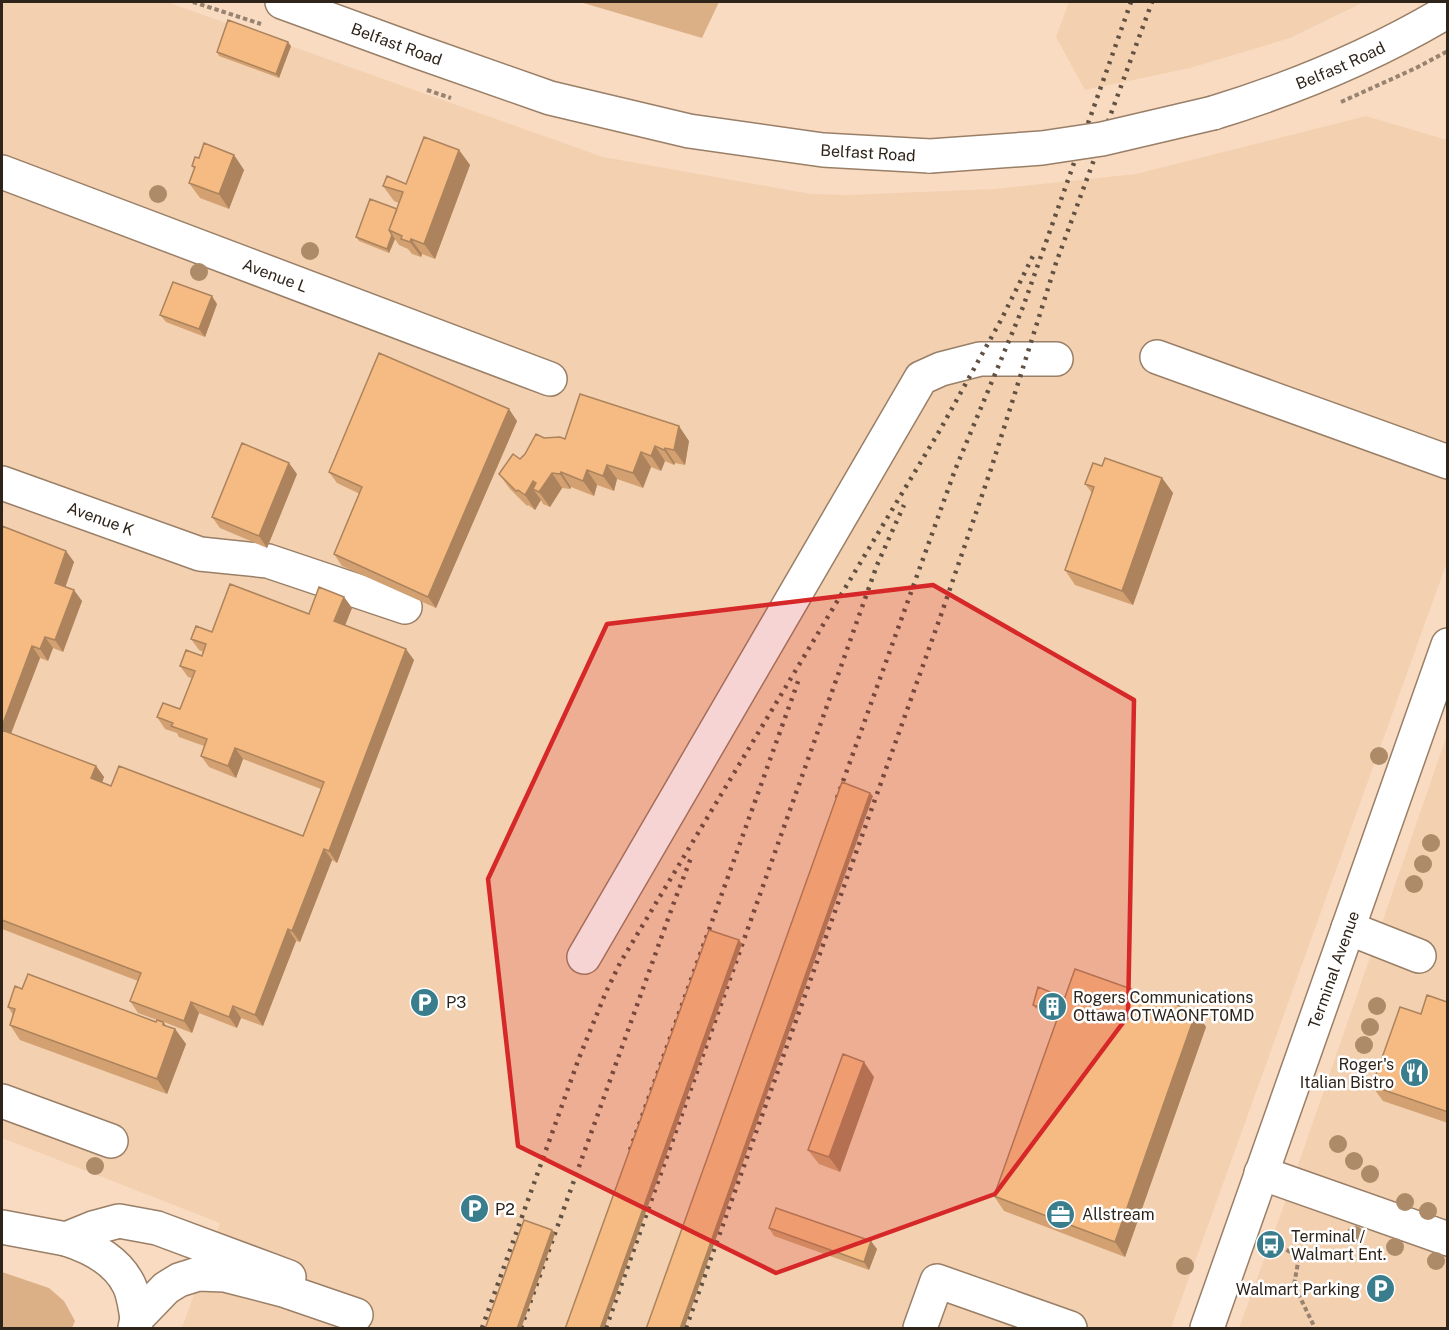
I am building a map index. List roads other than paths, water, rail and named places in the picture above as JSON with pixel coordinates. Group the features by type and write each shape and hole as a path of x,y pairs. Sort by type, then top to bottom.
{"street":[{"name":"Belfast Road","path":"282,2 550,98 689,130 823,150 930,156 1042,148 1102,139 1213,113 1272,95 1331,70 1385,46 1448,11"},
{"name":"Avenue L","path":"2,172 550,379"},
{"path":"1157,357 1448,462"},
{"path":"584,957 921,378 941,369 980,359 1056,359"},
{"name":"Avenue K","path":"2,483 200,554 268,561 405,607"},
{"name":"Terminal Avenue","path":"1207,1329 1448,645"},
{"path":"1348,928 1419,956"},
{"path":"2,1101 111,1141"},
{"path":"1261,1173 1448,1239"},
{"path":"66,1239 119,1221 138,1223 157,1228 356,1315"},
{"path":"2,1227 66,1239 86,1246 110,1261 131,1287 136,1323"},
{"path":"136,1323 166,1288 179,1280 198,1274 286,1283"},
{"path":"920,1329 937,1281 1070,1329"}],"railway":[{"path":"837,798 955,470 1023,307 1131,2"},
{"path":"686,1328 941,615 991,469 1056,263 1152,2"},
{"path":"482,1328 579,1058 620,963 940,430 1001,320 1033,256"},
{"path":"606,1328 877,565 904,505"},
{"path":"630,1150 800,676"},
{"path":"521,1328 692,855"}],"place":[{"name":"P3","path":"425,1002"},
{"name":"Rogers Communications Ottawa OTWAONFT0MD","path":"1052,1006"},
{"name":"Roger's Italian Bistro","path":"1415,1073"},
{"name":"P2","path":"474,1209"},
{"name":"Allstream","path":"1061,1214"},
{"name":"Terminal / Walmart Ent.","path":"1270,1245"},
{"name":"Walmart Parking","path":"1381,1289"}]}
